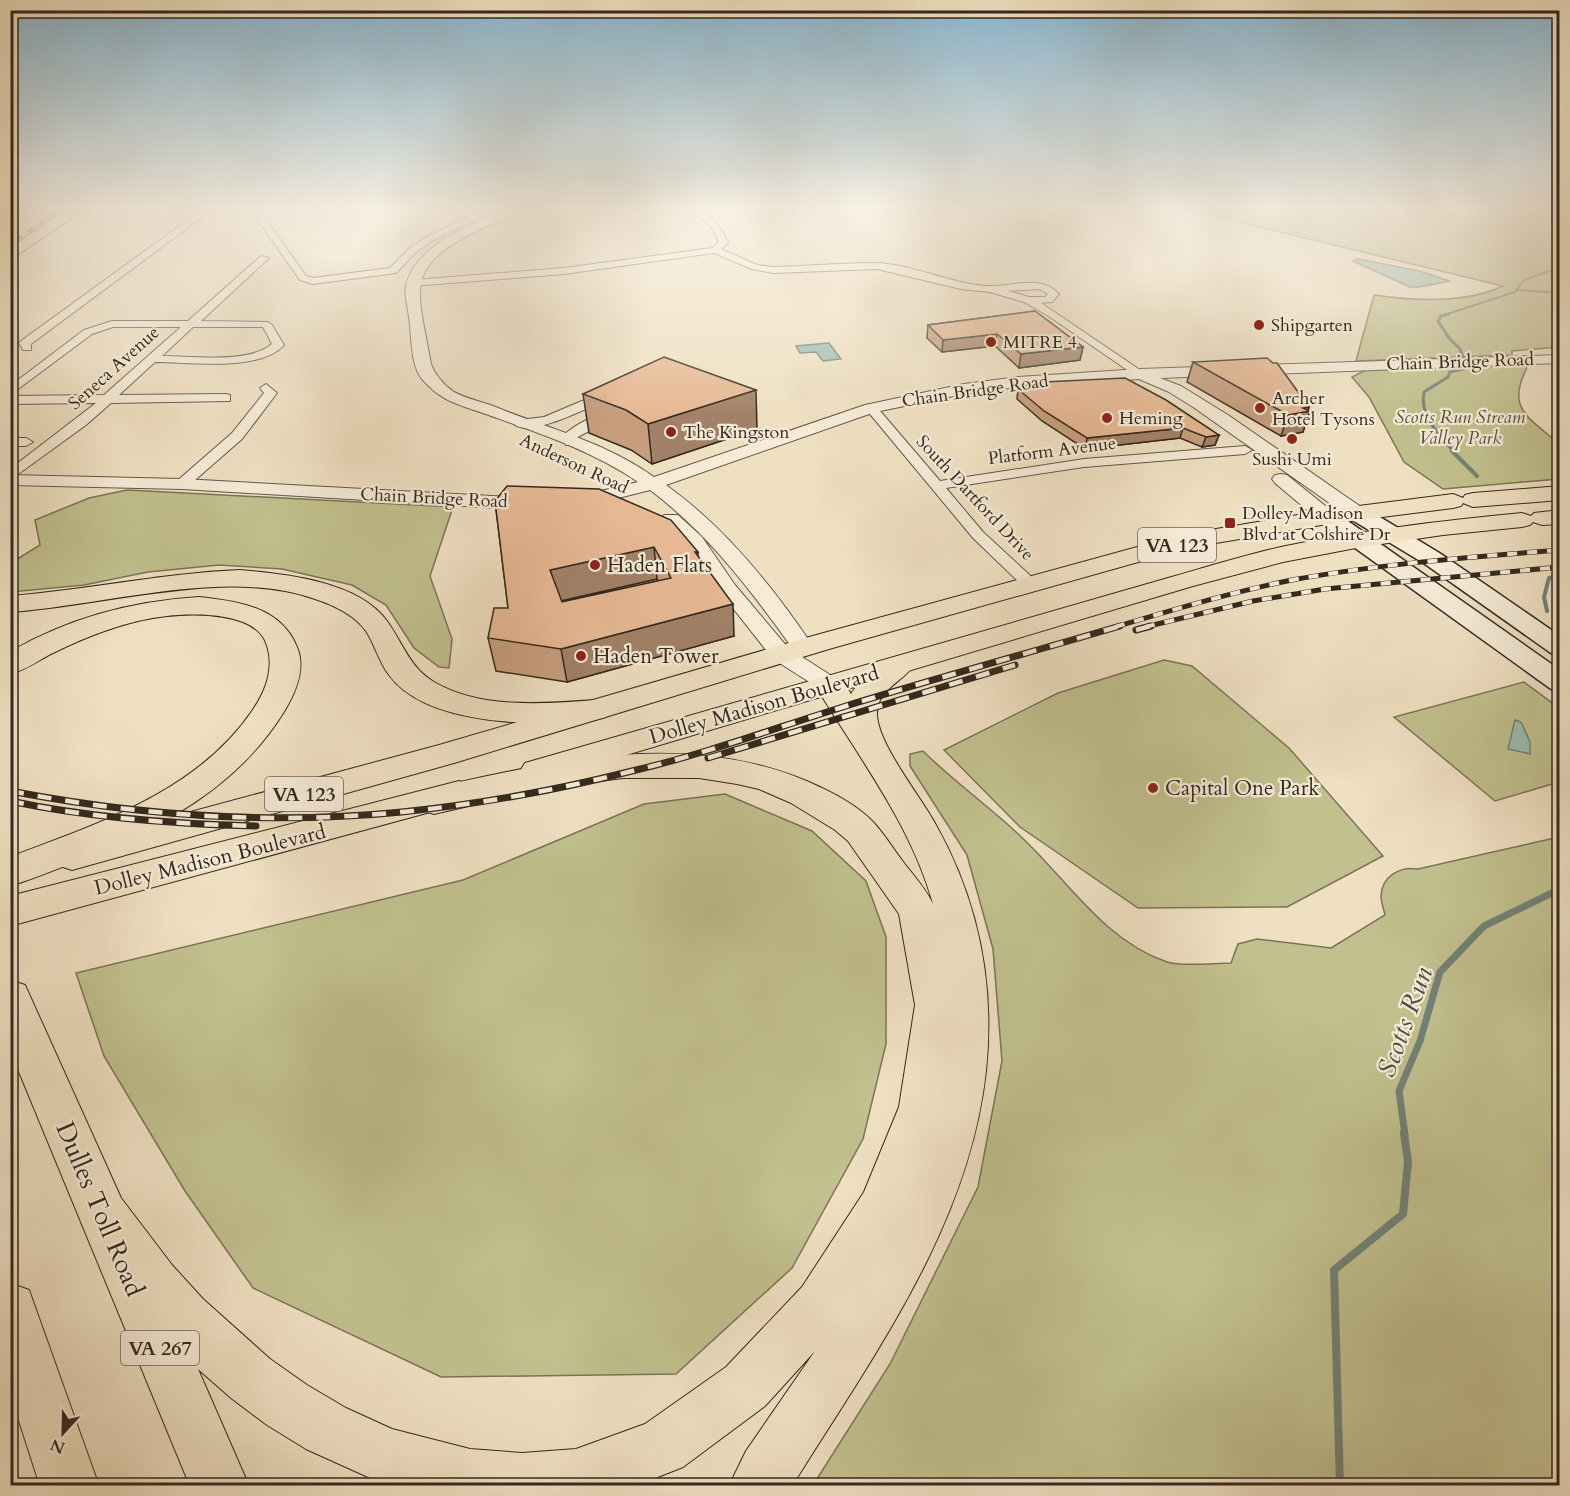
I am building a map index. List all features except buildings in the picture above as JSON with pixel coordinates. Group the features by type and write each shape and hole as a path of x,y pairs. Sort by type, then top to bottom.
{"highway":[{"path":"10,604 78,597 185,579 222,577 288,582 318,590 344,601 365,614 380,630 391,656 404,674 418,685 441,697 473,706 515,713 542,715 596,710"},
{"path":"10,665 57,639 89,626 151,610 181,607 221,609 256,618 272,629 282,642 286,657 285,676 280,692 268,714 248,740 203,781 162,807 123,827 10,873"},
{"path":"866,744 859,714 862,702 876,682 899,665"},
{"path":"758,1485 831,1376 909,1245 934,1192 950,1141 960,1103 967,1055 968,997 964,950 956,912 930,846 830,685"},
{"path":"100,1210 132,1256 162,1292 205,1338 248,1378 332,1433 408,1464 465,1479 521,1483 550,1481 578,1478 622,1464 676,1437 730,1401 758,1376 806,1325 845,1273 885,1203 910,1144 925,1092 936,1014 933,970 923,926 902,879 867,837 831,808 773,781 731,771 679,765 585,770 519,781 434,801"},
{"name":"Dulles Toll Road","path":"10,998 220,1485"},
{"path":"10,1309 70,1485"}],"main road":[{"name":"Dolley Madison Boulevard","path":"10,911 434,801 1281,555 1359,527 1463,501 1560,493"},
{"name":"Dolley Madison Boulevard","path":"10,873 197,824 596,710 792,651 1150,551 1328,517 1395,535 1541,518"},
{"path":"1359,527 1498,639 1560,683"},
{"path":"1395,535 1560,648"},
{"path":"1498,639 1560,669"},
{"path":"792,651 830,685"}],"street":[{"path":"27,348 25,343 117,276"},
{"name":"Seneca Avenue","path":"10,478 72,431 244,276"},
{"path":"301,276 307,280 355,276"},
{"path":"416,276 413,283 504,276"},
{"path":"920,276 954,286 1014,291 1031,286 1048,290 1054,294 1048,300 1028,300"},
{"name":"Anderson Road","path":"413,283 412,291 426,372 438,388 466,404 484,408 615,460 695,541 728,589 792,651"},
{"path":"1014,291 1051,313 1140,374 1159,385 1172,387 1235,427 1359,527"},
{"path":"1048,300 1051,313"},
{"path":"10,392 94,328 112,324 264,324 278,345 262,357 251,359 150,359"},
{"name":"Chain Bridge Road","path":"10,478 182,484 552,504 604,498 642,487 870,408 939,393 993,385 1140,374 1560,359"},
{"path":"1159,385 1159,390 1245,450 1328,517"},
{"path":"520,424 547,421 624,387"},
{"path":"182,484 222,451 242,430 271,393 266,388"},
{"path":"10,400 226,398"},
{"name":"Anderson Road","path":"466,404 468,414 485,423 642,487"},
{"name":"South Dartford Drive","path":"870,408 978,535 1030,584"},
{"path":"571,442 569,437 576,431 620,410"},
{"path":"10,442 26,442"},
{"name":"Platform Avenue","path":"935,486 1084,463 1245,450"}],"green space":[{"name":"Scotts Run Stream Valley Park","path":"1461,276 1559,276 1559,347 1512,351 1512,355 1356,361 1374,295 1440,300 1473,296 1503,286"},
{"name":"Scotts Run Stream Valley Park","path":"1529,364 1522,379 1519,402 1529,418 1559,444 1559,479 1443,489 1404,462 1369,397 1352,377 1366,370"},
{"path":"127,490 453,507 430,576 452,639 449,668 439,667 414,648 386,605 352,585 282,569 219,565 148,572 84,585 11,592 11,563 40,545 35,520 89,498"},
{"name":"Capital One Park","path":"1164,660 1192,666 1289,748 1383,856 1287,907 1138,908 1020,827 944,750 1058,693"},
{"path":"1524,682 1559,708 1559,782 1495,801 1394,717"},
{"path":"923,751 1034,849 1104,923 1123,939 1144,952 1173,963 1189,965 1231,963 1238,944 1257,939 1331,948 1385,915 1381,898 1382,889 1388,878 1399,871 1418,869 1559,837 1559,1485 813,1485 890,1364 978,1187 1002,1061 993,949 967,855 910,766 910,754"},
{"path":"725,794 812,831 866,881 886,937 886,1044 863,1139 792,1268 676,1374 441,1377 253,1288 185,1191 104,1056 76,973 463,880 644,804"}],"shaded area":[{"path":"1385,276 1434,276 1450,281 1419,287 1410,287"},
{"path":"829,343 841,359 823,361 816,352 800,353 796,346"},
{"path":"1515,720 1521,722 1530,742 1530,754 1508,749"}],"waterway":[{"name":"Scotts Run","path":"1444,315 1515,292 1524,280 1536,276"},
{"path":"1517,290 1560,293"},
{"name":"Scotts Run","path":"1449,314 1441,316 1438,321 1449,338 1460,349 1467,368 1450,372 1448,377 1424,392 1423,401 1427,417 1454,452"},
{"name":"Scotts Run","path":"1452,451 1477,476"},
{"name":"Scotts Run","path":"1547,611 1544,597 1549,578 1560,576"},
{"name":"Scotts Run","path":"1405,1135 1399,1091 1420,1041 1440,972 1484,926 1560,889"},
{"name":"Scotts Run","path":"1340,1486 1334,1270 1403,1214 1408,1162 1404,1133"}],"railway":[{"path":"1115,627 1225,596 1325,574 1459,558 1560,550"},
{"path":"1145,627 1253,601 1325,589 1560,567"},
{"path":"10,791 108,807 254,818 352,816 489,801 604,778 659,764 819,714 1120,626"},
{"path":"1136,630 1151,626"},
{"path":"708,758 1015,665"},
{"path":"10,801 71,812 132,819 256,826"}],"place":[{"name":"Shipgarten","path":"1259,325"},
{"name":"MITRE 4","path":"991,342"},
{"name":"Archer Hotel Tysons","path":"1260,408"},
{"name":"Heming","path":"1107,418"},
{"name":"The Kingston","path":"671,432"},
{"name":"Sushi Umi","path":"1292,439"},
{"name":"Dolley Madison Blvd at Colshire Dr","path":"1230,523"},
{"name":"Haden Flats","path":"595,565"},
{"name":"Haden Tower","path":"581,656"},
{"name":"Capital One Park","path":"1153,788"}]}
